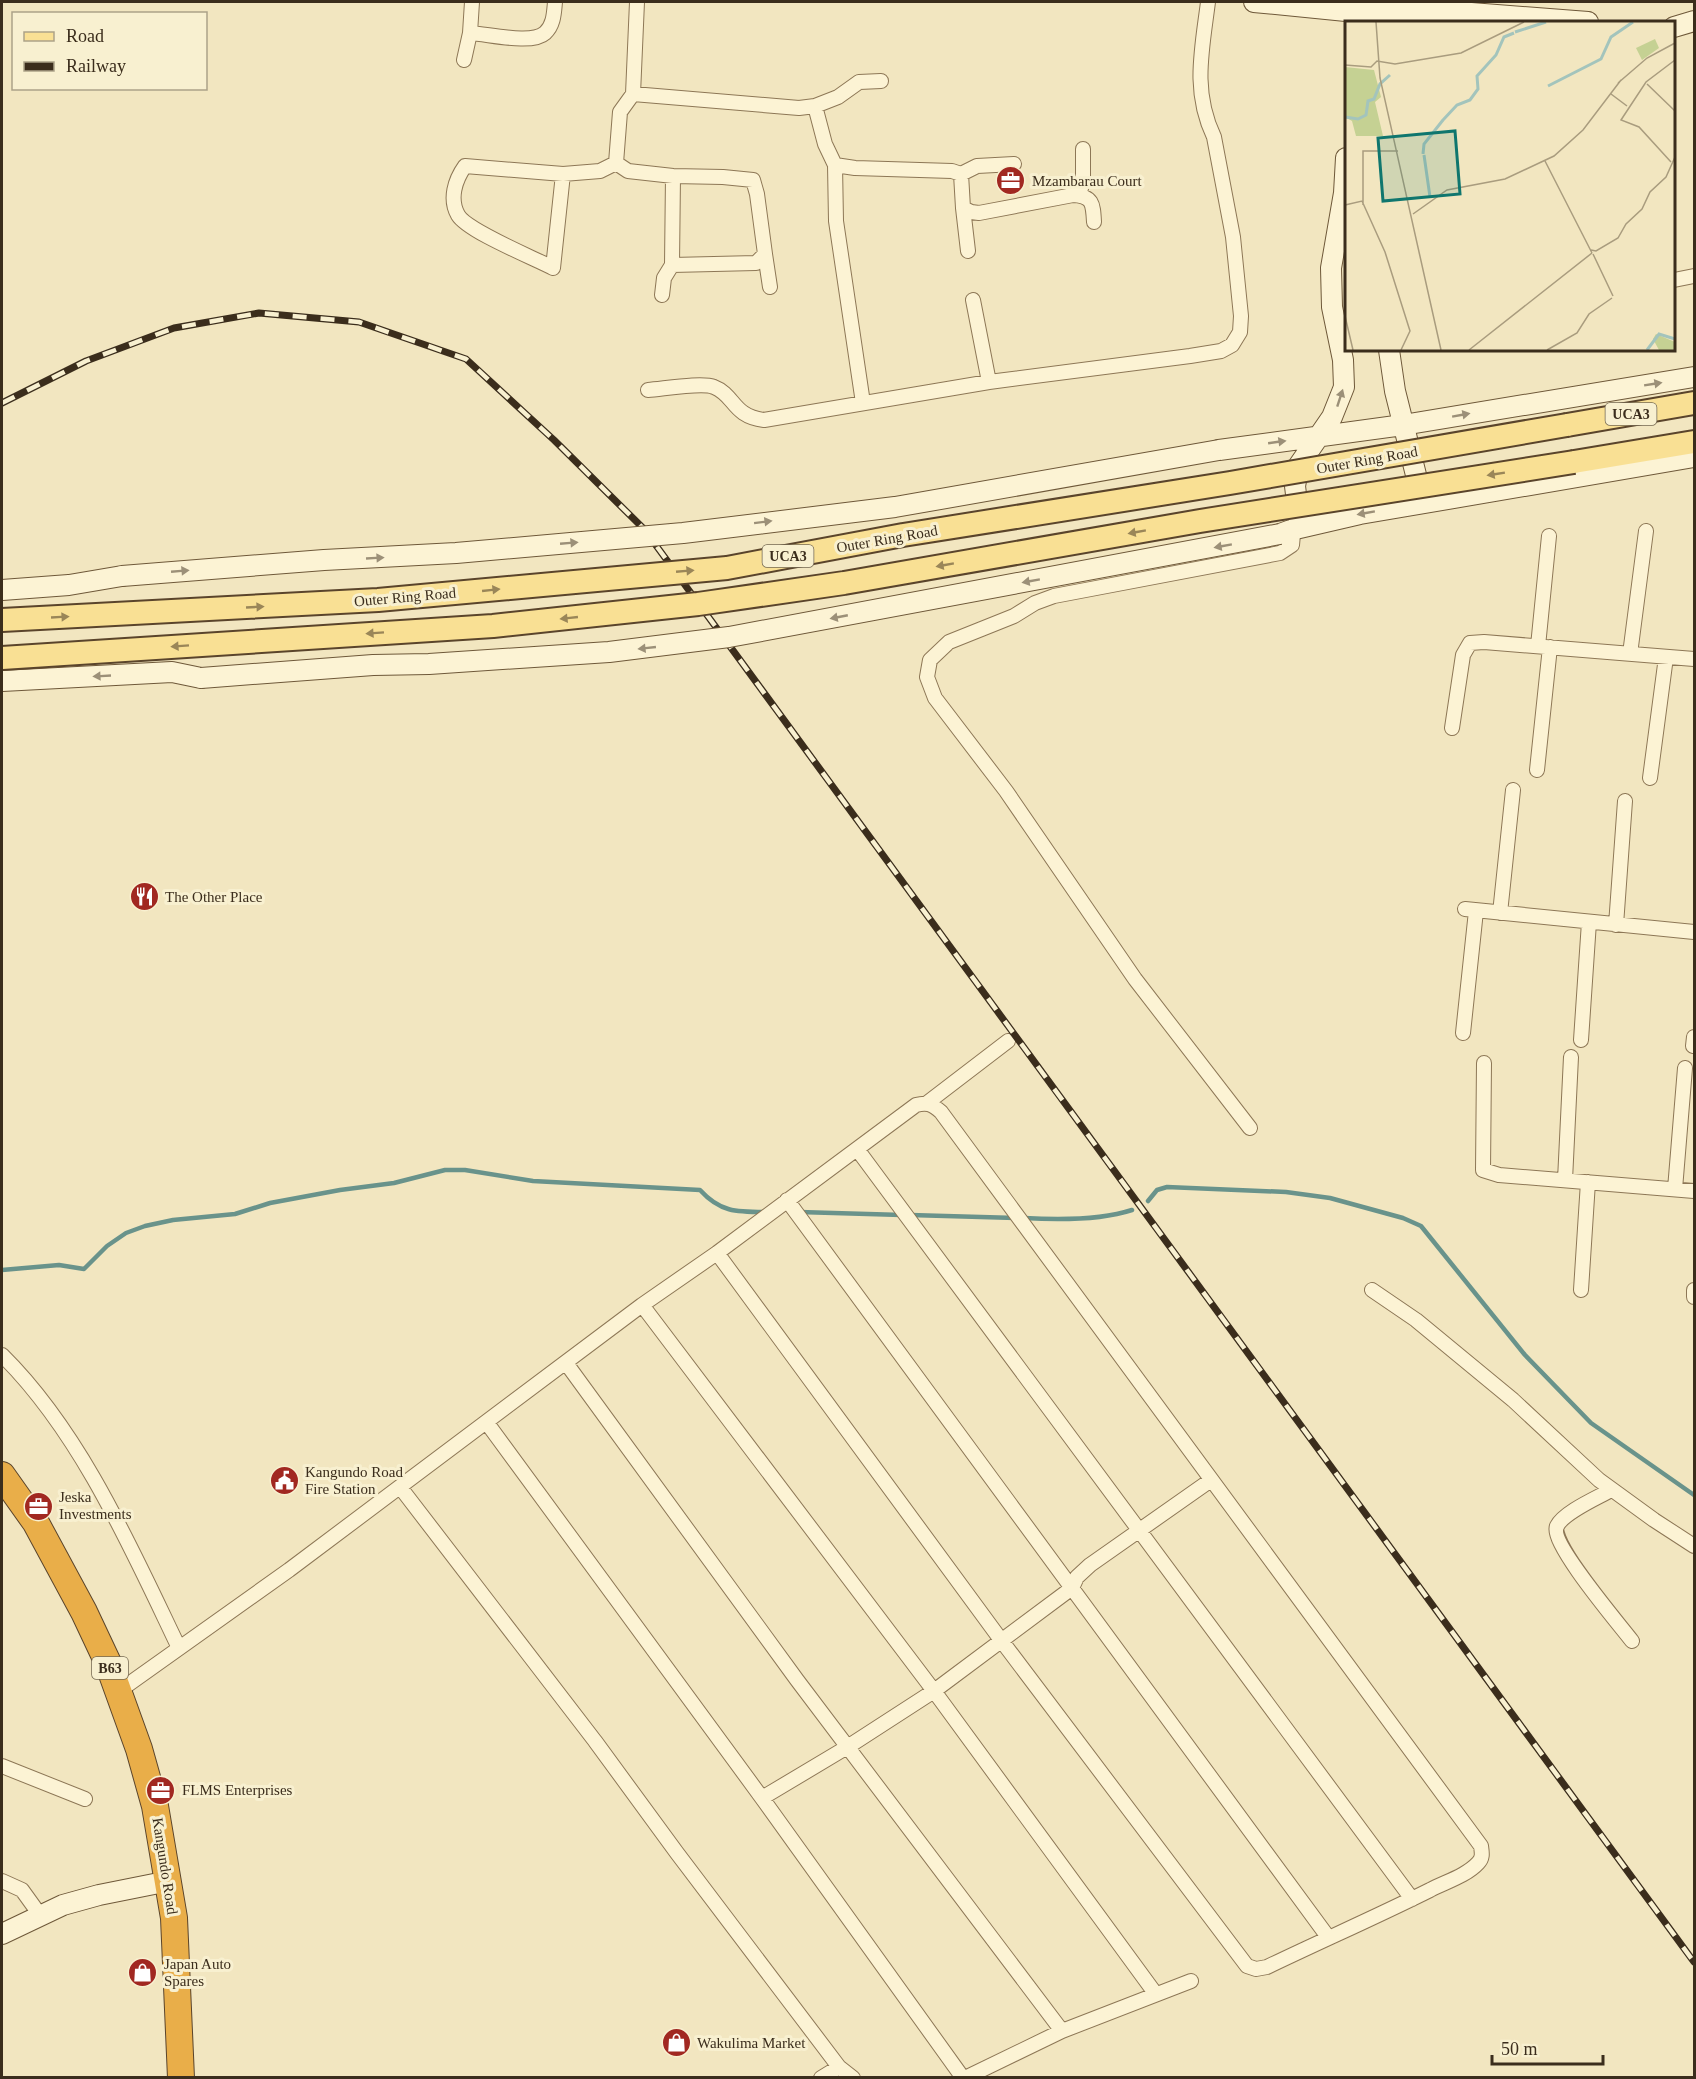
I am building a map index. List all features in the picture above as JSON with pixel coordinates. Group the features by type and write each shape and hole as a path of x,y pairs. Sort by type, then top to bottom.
{"highway":[{"name":"Kangundo Road","path":"2,1475 36,1523 84,1612 108,1663 139,1749 155,1806 176,1932 181,2078"}],"main road":[{"path":"1254,2 1357,12 1471,13 1575,21"},
{"path":"1675,27 1695,21"},
{"path":"1291,530 1299,465 1332,417 1344,387 1342,328 1332,307 1331,268 1345,196"},
{"path":"1389,351 1395,391 1424,504"},
{"name":"Outer Ring Road","path":"2,590 69,585 122,576 324,560 456,553 683,533 895,507 1219,450 1403,424 1695,377"},
{"name":"Outer Ring Road","path":"2,620 378,600 726,568 903,534 1230,483 1695,403"},
{"name":"UCA3","path":"2,657 493,626 698,604 844,583 1211,519 1695,442"},
{"path":"2,681 172,672 201,678 373,665 429,664 503,657 609,652 729,638 1424,504 1695,457"},
{"path":"2,1934 63,1905 99,1895 169,1881"}],"street":[{"path":"464,60 470,33 472,2"},
{"path":"470,33 535,39 547,32 552,21 555,2"},
{"path":"616,163 620,112 633,94 637,2"},
{"path":"648,390 705,385 715,387 750,418 764,420 989,382 1190,356 1221,351 1232,345 1240,332 1241,316 1233,237 1214,137 1202,101 1199,76 1208,2"},
{"path":"633,94 799,108 815,106 838,97 859,82 881,81"},
{"path":"815,106 825,144 835,165 836,221 863,404"},
{"path":"1078,195 1083,181 1083,149"},
{"path":"563,174 553,268 475,230 459,217 453,203 458,177 465,166 563,174 600,171 616,163"},
{"path":"616,163 628,171 753,180 770,287"},
{"path":"835,165 855,168 952,171 961,174 977,166 1014,164"},
{"path":"961,174 968,251"},
{"path":"662,295 664,278 672,265 673,176"},
{"path":"963,208 979,213 1078,195 1089,199 1093,207 1094,222"},
{"path":"672,265 756,262 765,254"},
{"path":"1675,280 1695,276"},
{"path":"973,300 989,382"},
{"path":"1250,1128 1136,979 1006,791 935,699 927,677 930,660 949,642 1014,616 1035,603 1054,596 1280,553 1292,545 1291,530"},
{"path":"1630,654 1646,531"},
{"path":"1537,770 1549,536"},
{"path":"1452,728 1463,655 1470,643 1484,642 1695,659"},
{"path":"1650,778 1666,657"},
{"path":"1500,913 1513,790"},
{"path":"1616,925 1625,801"},
{"path":"1463,1033 1471,910 1695,932"},
{"path":"1581,1040 1589,922"},
{"path":"119,1691 289,1570 642,1305 717,1253 916,1105 927,1103 1008,1041"},
{"path":"1565,1180 1571,1057"},
{"path":"1484,1063 1482,1170 1499,1175 1695,1191"},
{"path":"1675,1189 1685,1068"},
{"path":"717,1253 1000,1640 1246,1966 1256,1969 1267,1967 1469,1870 1480,1862 1481,1846 941,1112 927,1103"},
{"path":"858,1149 1412,1899"},
{"path":"1581,1290 1588,1182"},
{"path":"787,1200 1328,1937"},
{"path":"1372,1290 1416,1320 1512,1400 1611,1490 1695,1546"},
{"path":"1694,1297 1695,1290"},
{"path":"642,1305 934,1691 1155,1993"},
{"path":"2,1354 18,1371 68,1437 123,1532 179,1648"},
{"path":"566,1363 797,1680 1062,2031"},
{"path":"487,1423 964,2078 1062,2031 1155,1993 1191,1981"},
{"path":"762,1798 849,1746 934,1691 1072,1588 1077,1577 1090,1565 1211,1480"},
{"path":"400,1487 595,1741 840,2067 853,2078"},
{"path":"1611,1490 1572,1512 1560,1522 1556,1529 1557,1537 1565,1553 1632,1641"},
{"path":"2,1766 85,1799"},
{"path":"2,1881 22,1890 40,1915"},
{"path":"821,2078 840,2067"}],"waterway":[{"path":"2,1270 59,1265 84,1269 107,1246 126,1233 145,1226 173,1220 235,1214 270,1203 394,1183 445,1170 465,1170 533,1181 700,1190 722,1207 745,1212 764,1212"},
{"path":"1148,1201 1157,1190 1167,1187 1286,1192 1330,1198 1403,1218 1421,1226 1525,1355 1591,1423 1694,1495"},
{"path":"1024,1218 1093,1217 1132,1210"},
{"path":"799,1212 902,1215"},
{"path":"910,1215 1016,1218"}],"railway":[{"path":"2,403 86,361 174,328 259,313 359,322 466,359 554,440 644,529 1694,1962"}],"place":[{"name":"Mzambarau Court","path":"1011,181"},
{"name":"The Other Place","path":"144,897"},
{"name":"Kangundo Road Fire Station","path":"284,1481"},
{"name":"Jeska Investments","path":"38,1506"},
{"name":"FLMS Enterprises","path":"161,1790"},
{"name":"Japan Auto Spares","path":"143,1973"},
{"name":"Wakulima Market","path":"676,2043"}]}
